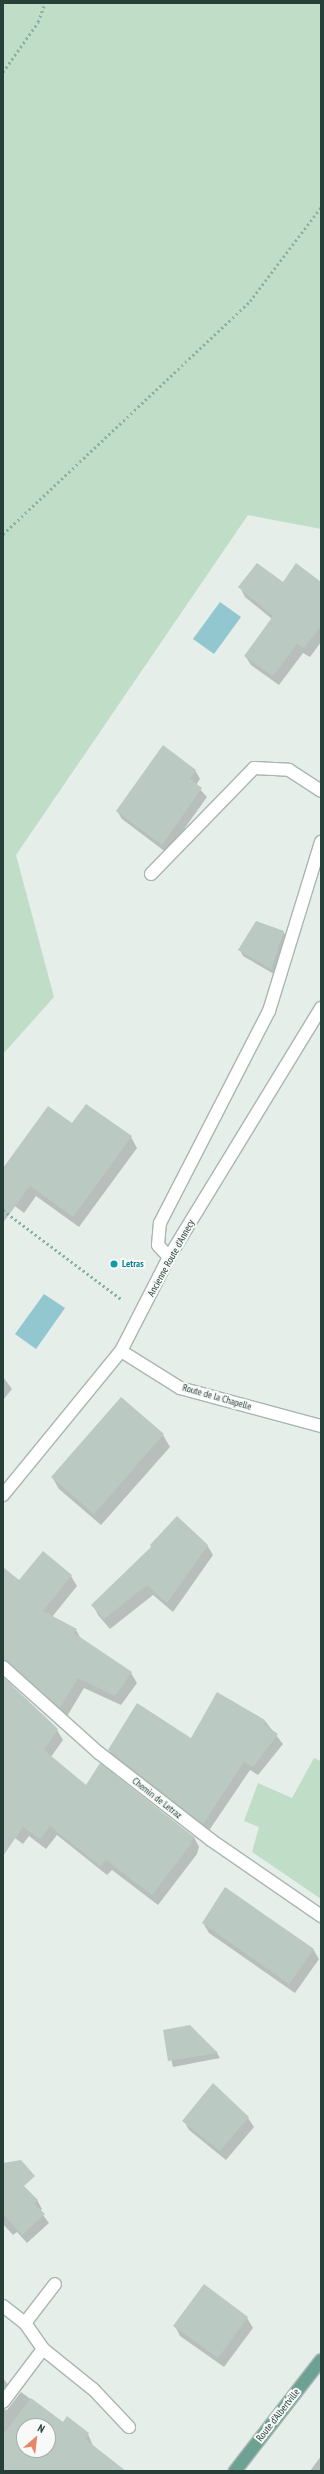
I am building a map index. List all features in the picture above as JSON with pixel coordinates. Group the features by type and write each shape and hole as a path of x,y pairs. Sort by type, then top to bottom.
{"main road":[{"name":"Route d'Albertville","path":"235,2471 321,2360"}],"street":[{"path":"151,874 254,768 289,770 321,791"},
{"path":"169,1257 158,1246 160,1223 269,1011 321,842"},
{"name":"Ancienne Route d'Annecy","path":"3,1496 121,1351 141,1315 169,1257 321,1008"},
{"name":"Route de la Chapelle","path":"121,1351 180,1388 321,1426"},
{"name":"Chemin de Letraz","path":"3,1667 106,1758 211,1840 321,1916"},
{"path":"25,2323 55,2284"},
{"path":"3,2306 25,2323 43,2349 94,2390 129,2427"},
{"path":"3,2402 43,2349"}],"path":[{"path":"3,72 38,22 45,3"},
{"path":"3,534 250,301 321,207"},
{"path":"3,1210 141,1315"}],"green space":[{"path":"3,3 321,3 321,529 248,515 16,855 54,997 3,1054"},
{"path":"314,1758 321,1761 321,1899 252,1852 259,1827 244,1821 258,1783 292,1798"}],"water":[{"path":"220,602 241,617 214,654 193,639"},
{"path":"44,1294 65,1308 36,1349 15,1334"}],"building":[{"path":"257,563 283,582 296,563 321,582 321,626 304,648 297,644 273,676 244,656 273,616 238,587"},
{"path":"163,745 196,770 190,779 202,788 162,845 116,811"},
{"path":"256,921 284,931 271,969 238,950"},
{"path":"86,1104 132,1136 73,1217 30,1186 3,1223 3,1168 48,1106 72,1123"},
{"path":"121,1397 164,1434 94,1514 51,1477"},
{"path":"177,1516 208,1545 167,1603 147,1585 104,1619 91,1605 151,1547 150,1545"},
{"path":"43,1551 72,1575 43,1611 77,1629 74,1633 132,1672 115,1696 78,1678 60,1708 3,1660 3,1567 19,1580"},
{"path":"3,1677 58,1729 44,1750 86,1785 100,1763 194,1837 191,1842 192,1843 152,1895 106,1860 100,1866 50,1826 40,1839 23,1827 3,1856"},
{"path":"217,1692 265,1720 264,1724 278,1734 253,1767 244,1762 203,1824 108,1750 137,1703 191,1738"},
{"path":"225,1887 314,1949 289,1984 202,1923"},
{"path":"190,2025 218,2053 168,2061 163,2030"},
{"path":"213,2083 249,2117 220,2151 182,2121"},
{"path":"21,2160 35,2176 24,2186 38,2200 34,2204 45,2214 22,2235 3,2214 3,2163"},
{"path":"204,2284 248,2317 218,2358 173,2326"},
{"path":"31,2398 63,2422 67,2416 89,2433 85,2439 126,2471 3,2471 3,2435"}],"place":[{"name":"Letras","path":"114,1264"}]}
